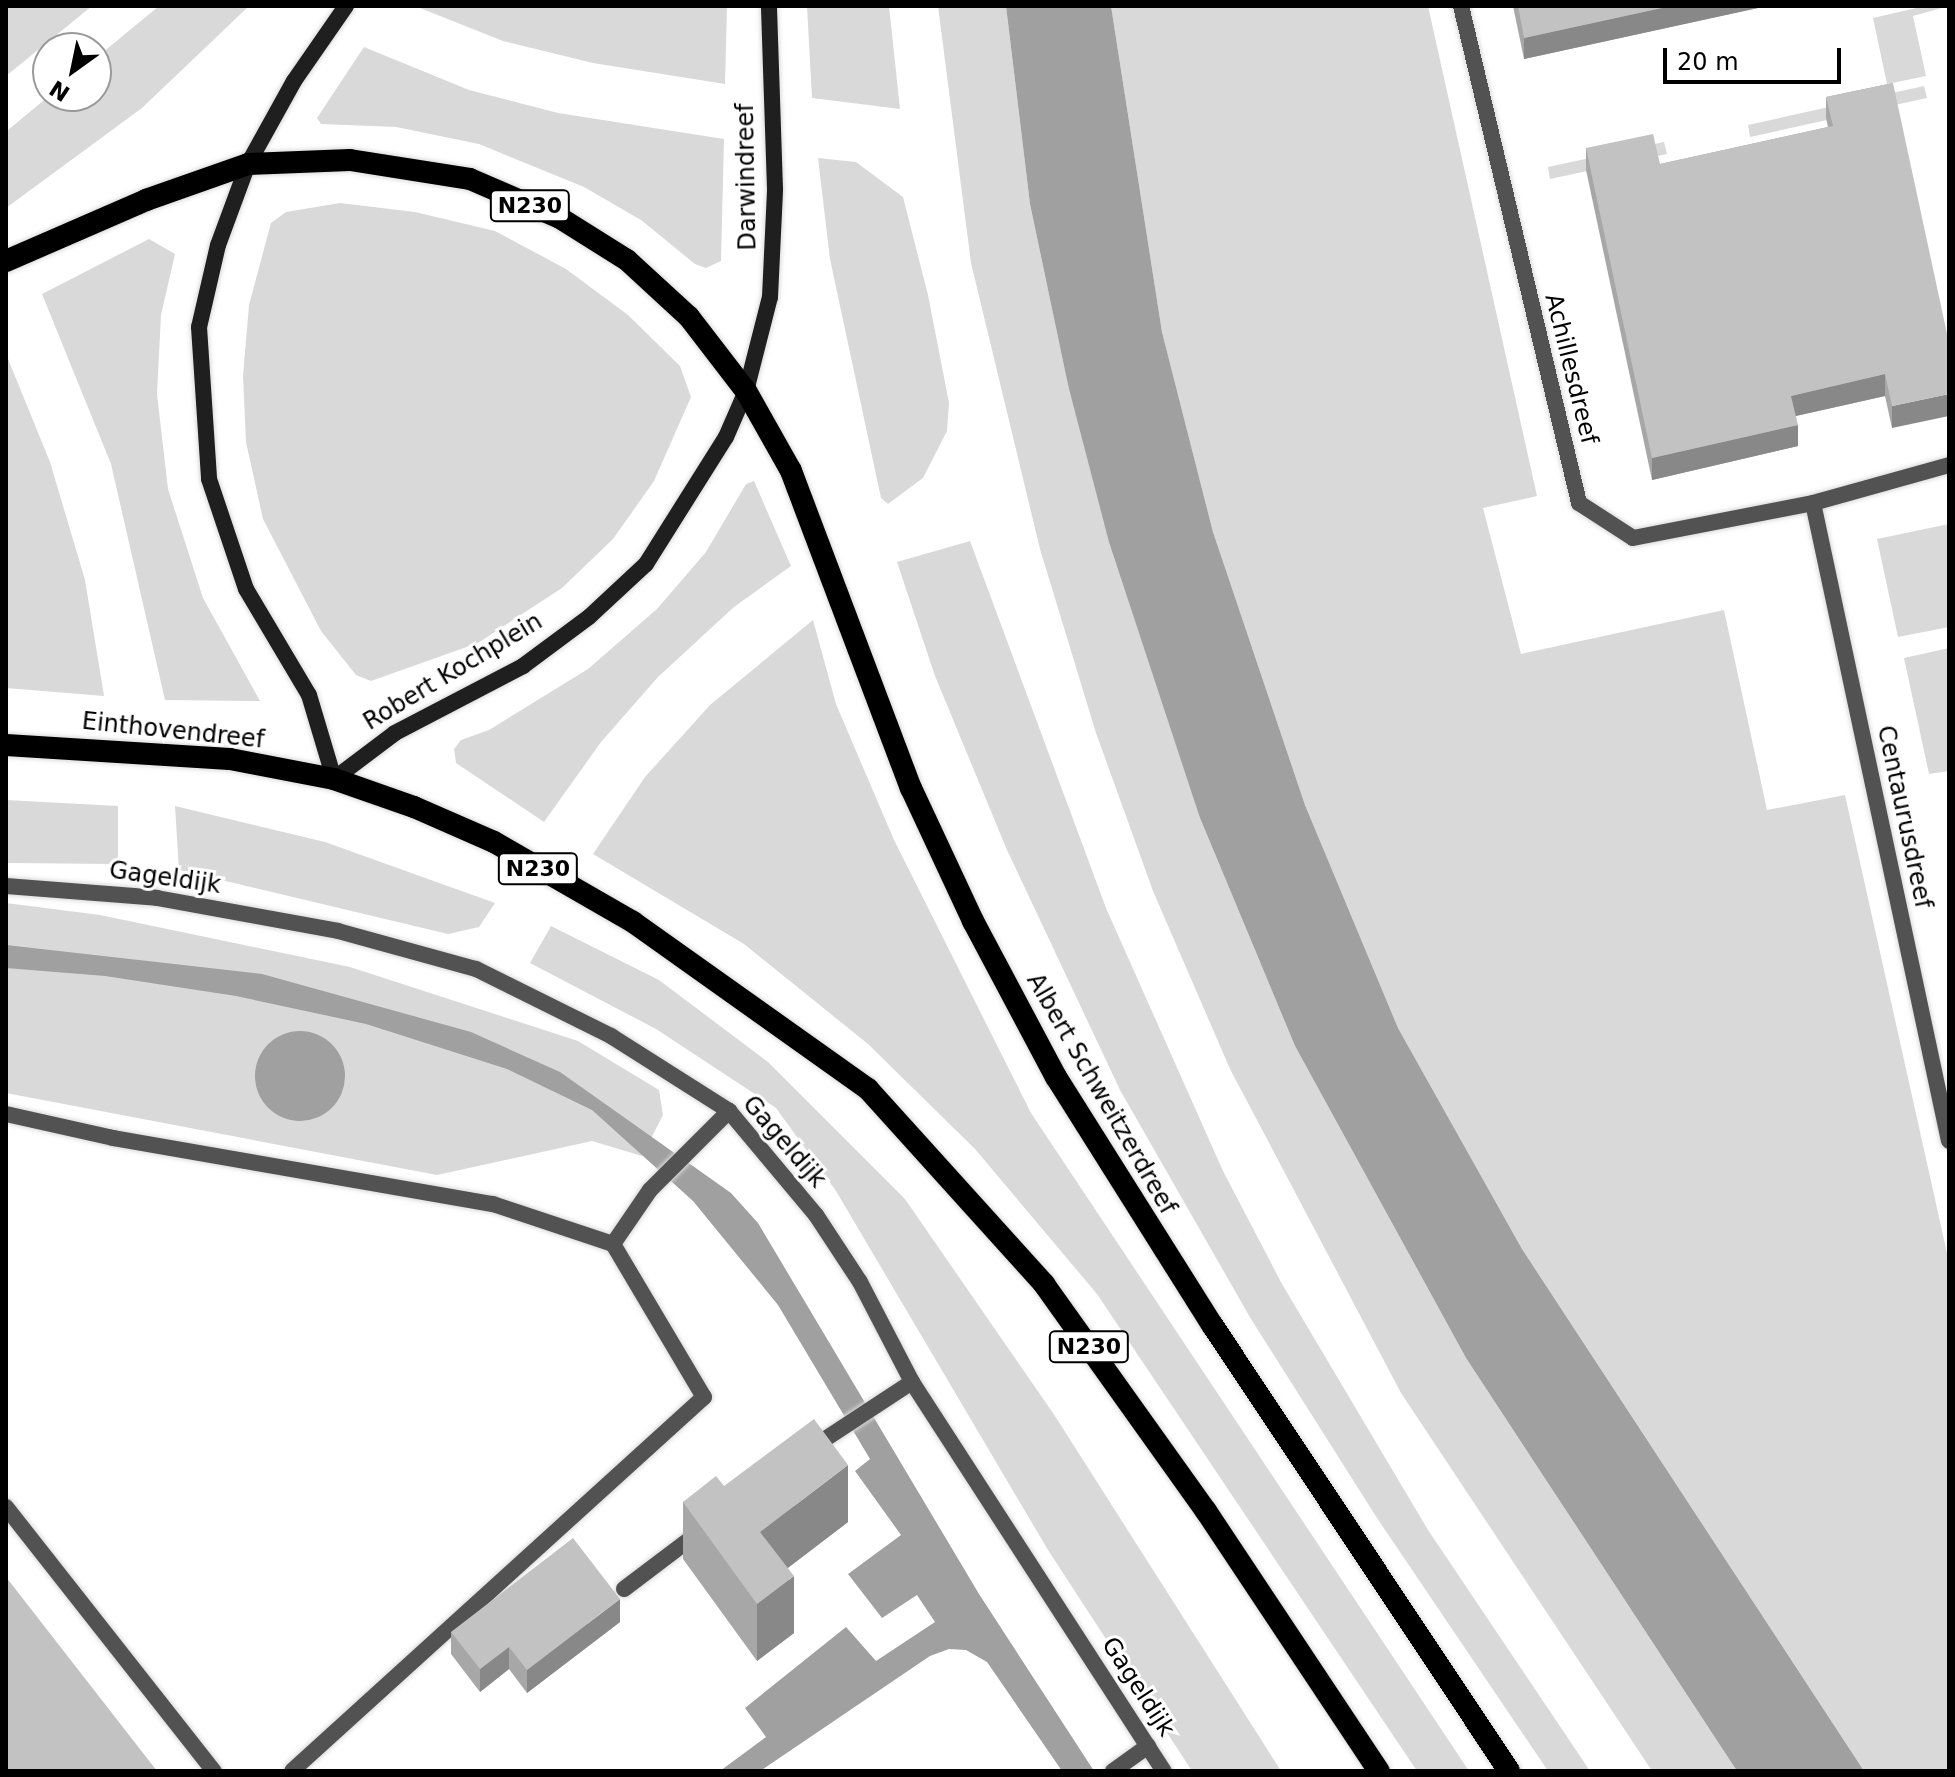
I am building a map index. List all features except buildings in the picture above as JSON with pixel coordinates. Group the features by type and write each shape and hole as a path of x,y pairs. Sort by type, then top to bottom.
{"highway":[{"name":"N230","path":"6,261 133,206 248,164 350,160 470,179 560,218 627,260 689,317 746,391"},
{"name":"Albert Schweitzerdreef","path":"746,391 791,471 911,788 973,921 1056,1077 1205,1314 1509,1771"},
{"name":"Einthovendreef","path":"6,745 230,759 334,779"},
{"name":"N230","path":"334,779 494,842 621,915 729,986 868,1089 1044,1284 1206,1511 1379,1771"}],"main road":[{"path":"334,779 309,695 246,589 209,479 199,327 218,245 248,164 294,81 346,6"},
{"name":"Darwindreef","path":"746,391 765,330 772,273 775,189 769,6"},
{"name":"Robert Kochplein","path":"334,779 395,733 523,666 589,617 646,564 711,463 746,391"}],"street":[{"name":"Achillesdreef","path":"1461,6 1579,503 1633,538 1813,503 1949,465"},
{"name":"Centaurusdreef","path":"1813,503 1949,1141"},
{"name":"Gageldijk","path":"6,886 157,898 338,931 476,969 611,1036 729,1111 823,1226 860,1282 912,1382 1164,1771"},
{"path":"613,1244 661,1178 729,1111"},
{"path":"6,1114 113,1138 493,1204 613,1244 704,1397 292,1771"},
{"path":"796,1460 912,1382"},
{"path":"6,1507 214,1771"},
{"path":"624,1589 710,1524"},
{"path":"1113,1771 1148,1746"}],"shaded area":[{"path":"6,6 92,6 60,32 32,32 32,55 6,76"},
{"path":"159,6 249,6 142,108 6,208 8,130 32,110 112,112 112,45"},
{"path":"415,6 727,6 725,84 593,63 503,41"},
{"path":"807,6 889,6 900,109 812,98"},
{"path":"938,6 1006,6 1030,204 1068,385 1200,818 1295,1046 1466,1358 1737,1771 1652,1771 1401,1393 1230,1069 1153,891 1096,733 1040,549 971,263"},
{"path":"1006,6 1111,6 1162,332 1213,532 1305,805 1398,1028 1522,1249 1864,1771 1737,1771 1466,1358 1295,1046 1200,818 1109,542 1068,385 1030,204"},
{"path":"1111,6 1428,6 1537,496 1483,508 1521,654 1724,610 1767,810 1845,795 1949,1262 1949,1771 1864,1771 1522,1249 1398,1028 1305,805 1213,532 1162,332"},
{"path":"1925,6 1949,6 1913,16 1926,76 1887,84 1873,18"},
{"path":"364,47 469,90 558,113 724,139 721,261 706,268 695,264 641,220 584,187 479,144 396,127 321,124 317,118"},
{"path":"1924,86 1927,98 1750,137 1748,125"},
{"path":"1664,142 1667,154 1550,179 1548,167"},
{"path":"818,158 856,162 903,197 928,295 949,403 947,431 923,478 888,504 881,498 830,259"},
{"path":"340,203 415,212 495,231 566,269 628,315 680,366 691,397 654,481 613,539 562,588 478,643 371,681 356,675 321,631 263,519 246,442 243,376 249,305 271,223 286,212"},
{"path":"149,239 175,254 161,315 157,394 168,489 203,598 260,701 165,700 111,464 42,294"},
{"path":"6,354 50,462 85,580 104,696 6,688"},
{"path":"754,481 791,566 734,607 658,677 601,742 544,822 456,763 454,749 461,740 489,730 588,669 657,609 706,552 746,484"},
{"path":"1949,524 1949,627 1898,637 1877,539"},
{"path":"970,541 1106,908 1223,1171 1282,1284 1428,1530 1590,1771 1548,1771 1377,1518 1251,1319 1120,1090 1007,850 935,676 897,562"},
{"path":"813,620 836,704 894,840 1031,1113 1469,1771 1417,1771 1097,1294 975,1149 868,1044 744,944 593,854 645,777 710,705"},
{"path":"1949,648 1949,771 1929,774 1904,658"},
{"path":"6,800 118,806 118,864 6,863"},
{"path":"175,806 325,842 495,903 479,927 448,934 179,870"},
{"path":"6,903 100,915 350,967 578,1041 659,1090 663,1115 642,1156 592,1141 437,1175 6,1093"},
{"path":"551,926 659,980 768,1062 905,1199 1055,1416 1281,1771 1192,1771 1048,1550 836,1191 776,1108 656,1029 530,963"},
{"path":"6,945 262,974 471,1032 560,1072 731,1193 758,1223 979,1594 1094,1771 1062,1771 987,1662 966,1650 949,1649 930,1656 760,1771 720,1771 766,1737 745,1708 846,1627 876,1661 935,1622 917,1595 882,1618 848,1574 901,1535 855,1471 870,1459 778,1305 693,1201 592,1110 507,1069 366,1024 236,996 105,976 6,968"},
{"path":"300,1031 317,1034 332,1044 342,1059 345,1076 342,1093 332,1108 317,1118 300,1121 283,1118 268,1108 258,1093 255,1076 258,1059 268,1044 283,1034"}]}
